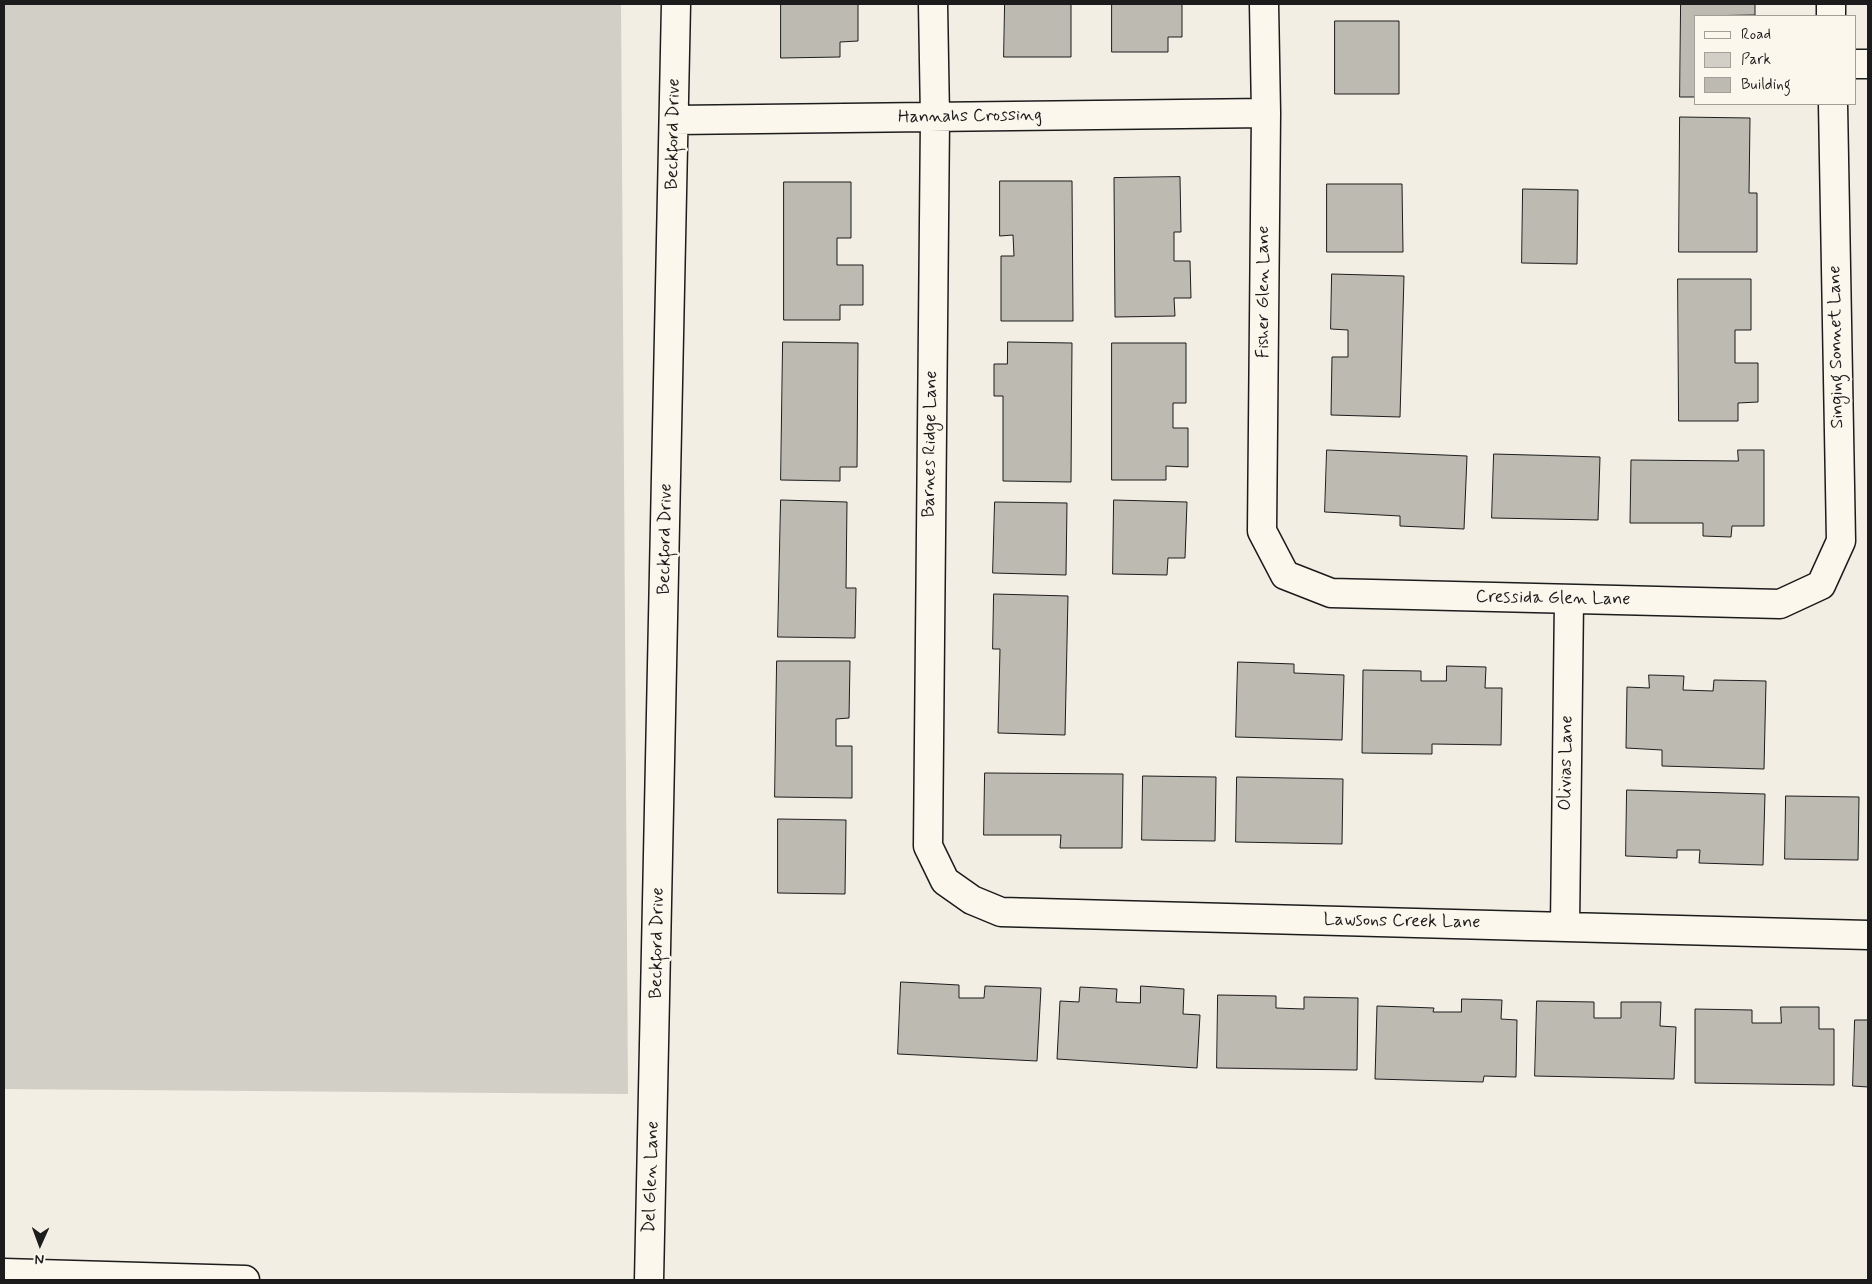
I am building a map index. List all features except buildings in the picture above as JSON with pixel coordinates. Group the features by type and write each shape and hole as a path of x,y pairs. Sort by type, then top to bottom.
{"street":[{"name":"Beckford Drive","path":"655,1073 676,4"},
{"name":"Barnes Ridge Lane","path":"933,4 934,118 928,846 945,881"},
{"name":"Fisher Glen Lane","path":"1264,4 1266,113 1262,531 1285,575"},
{"name":"Singing Sonnet Lane","path":"1821,585 1841,541 1833,105"},
{"name":"Hannahs Crossing","path":"675,120 1266,113"},
{"name":"Cressida Glen Lane","path":"1285,575 1331,593 1780,604 1821,585"},
{"name":"Olivias Lane","path":"1565,926 1570,600"},
{"name":"Lawsons Creek Lane","path":"945,881 972,900 1001,912 1868,935"},
{"name":"Del Glen Lane","path":"649,1280 655,1073"},
{"path":"4,1273 245,1280"}],"green space":[{"path":"4,4 621,4 628,1094 4,1089"}]}
